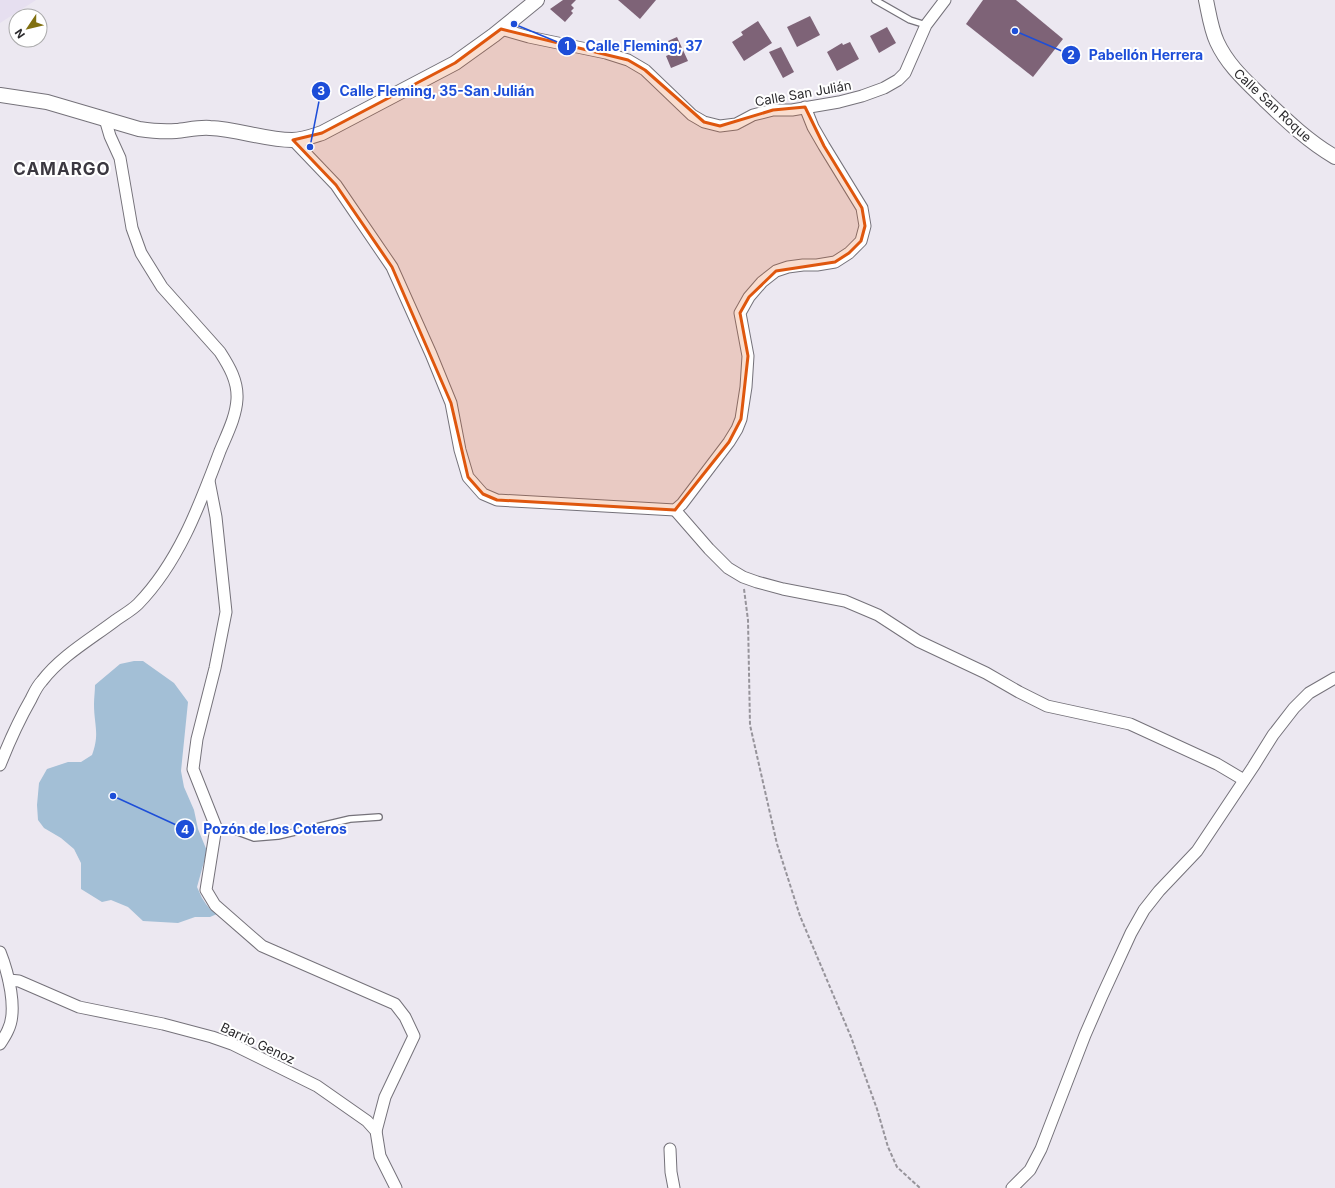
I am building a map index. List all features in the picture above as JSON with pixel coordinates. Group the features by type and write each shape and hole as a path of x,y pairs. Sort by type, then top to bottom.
{"street":[{"path":"0,95 47,102 139,129 176,131 209,128 293,140 309,138 322,133 455,63 537,0"},
{"name":"Calle San Julián","path":"501,29 628,60 645,70 692,115 704,122 720,126 736,124 753,116 773,110 792,110 839,102 884,88 898,80 904,73 926,25 945,0"},
{"name":"Calle San Roque","path":"1206,0 1212,29 1217,41 1235,71 1309,140 1335,157"},
{"path":"293,140 336,185 392,267 432,354 451,403 460,450 468,477 483,494 498,500 675,510 682,504 729,442 741,419 746,387 748,356 740,313 749,297 762,282 776,271 788,267 835,262 849,253 861,241 865,226 862,208 813,127 805,108"},
{"path":"1,762 21,717 41,682 58,663 137,605 160,578 176,553 209,481 234,415 237,399 233,374 220,352 162,287 141,253 132,228 120,158 110,136 106,119"},
{"path":"209,481 216,517 226,612 215,668 197,739 193,769 216,828 206,890 215,904 262,946 395,1004 406,1017 414,1036 385,1097 376,1131 380,1156 396,1188"},
{"path":"675,510 709,549 728,568 743,577 783,589 845,601 878,615 925,645 986,673 1047,706 1130,724 1217,764 1244,780"},
{"path":"1012,1188 1030,1170 1041,1149 1085,1035 1131,933 1144,910 1159,891 1197,851 1273,735 1294,708 1309,693 1335,678"},
{"path":"0,952 9,980 12,1016 8,1029 0,1044"},
{"name":"Barrio Genoz","path":"9,980 19,980 79,1007 163,1024 232,1044 317,1086 367,1121 376,1131"},
{"path":"670,1150 671,1172 674,1188"}],"lane":[{"path":"875,0 910,20 926,25"},
{"path":"216,828 235,831 254,838 278,836 350,818 379,817"}],"path":[{"path":"743,577 748,620 750,725 777,844 800,916 851,1037 877,1110 888,1147 897,1167 920,1188"}],"highlighted area":[{"path":"501,29 628,60 645,70 704,122 720,126 773,110 805,107 824,146 862,208 865,226 861,241 849,253 835,262 776,271 749,297 740,313 748,356 741,419 729,442 675,510 497,500 483,494 468,477 451,403 392,267 336,185 293,140 322,133 455,63"}],"shaded area":[{"path":"0,0 36,0 23,8 8,8 8,18 0,23"}],"water":[{"path":"143,661 174,683 188,702 181,771 184,787 194,810 198,829 207,851 197,887 206,904 217,914 210,917 195,917 178,923 143,921 128,907 111,900 102,902 81,889 81,863 74,849 61,838 44,828 38,820 37,805 39,783 47,769 68,762 81,762 92,755 96,741 94,704 95,685 120,664"}],"building":[{"path":"563,0 576,0 571,5 574,8 571,11 573,13 565,22 550,9"},
{"path":"618,0 656,0 640,19"},
{"path":"983,0 1016,0 1063,39 1033,77 966,24"},
{"path":"810,16 820,35 797,47 787,27"},
{"path":"758,21 772,43 744,61 732,42 743,35 741,32"},
{"path":"887,27 896,43 879,53 870,36"},
{"path":"677,37 688,61 671,68 666,56 673,53 668,41"},
{"path":"850,42 859,59 837,71 827,52 842,43 843,45"},
{"path":"781,47 794,72 783,78 769,52"}],"place":[{"name":"Calle Fleming, 37","path":"514,24"},
{"name":"Pabellón Herrera","path":"1015,31"},
{"name":"Calle Fleming, 35-San Julián","path":"310,147"},
{"name":"Pozón de los Coteros","path":"113,796"}],"district":[{"name":"CAMARGO","path":"62,169"}]}
